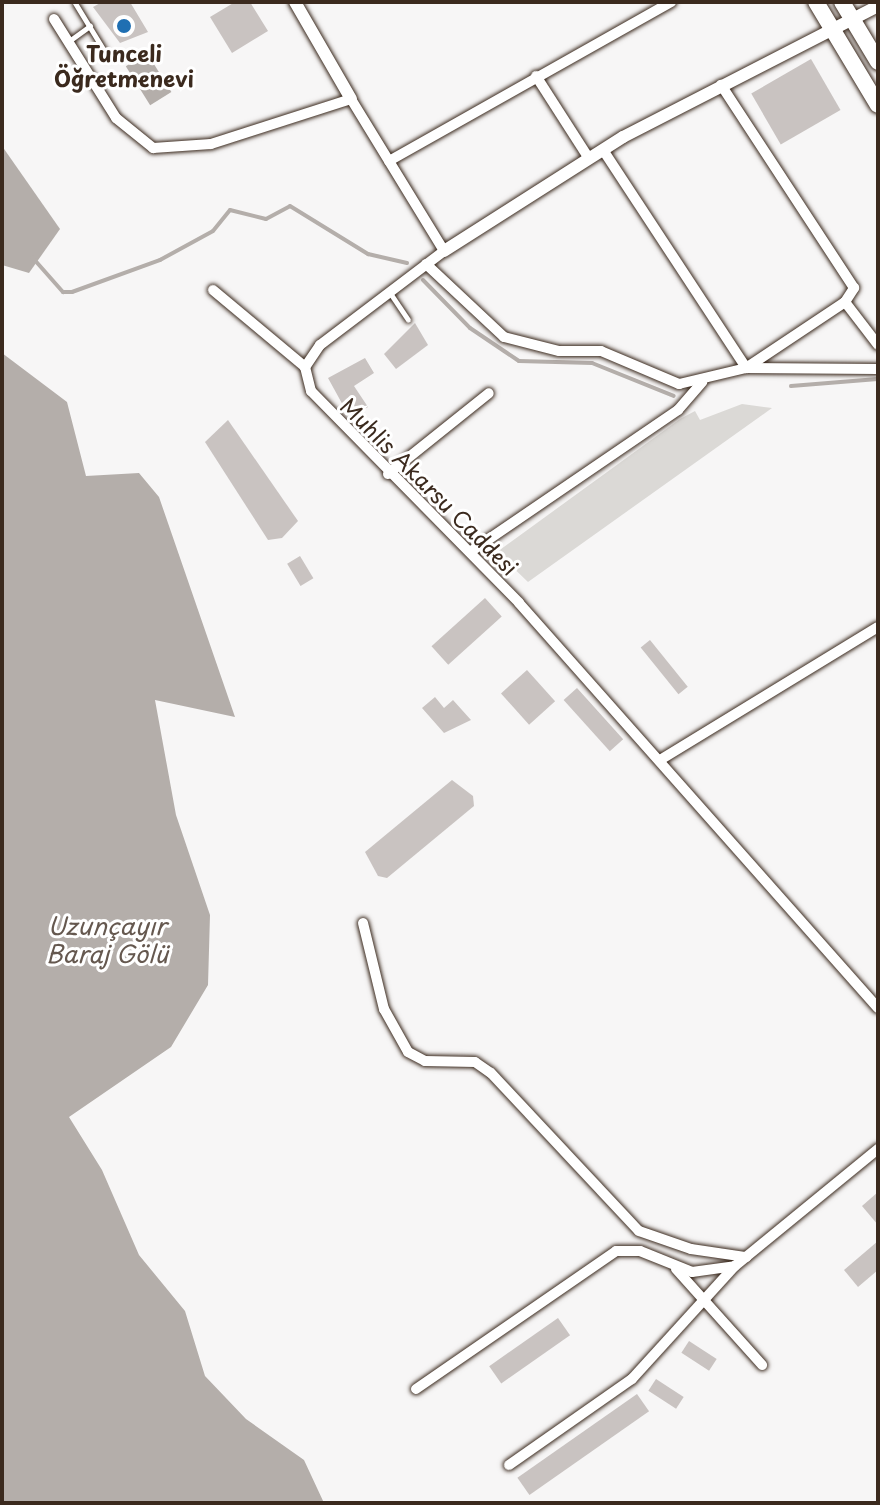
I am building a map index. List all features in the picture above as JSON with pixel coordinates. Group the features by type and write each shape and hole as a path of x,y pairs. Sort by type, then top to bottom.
{"main road":[{"path":"816,2 878,105"},
{"path":"842,2 878,62"}],"street":[{"path":"389,161 671,2"},
{"path":"298,3 351,99 444,251"},
{"path":"213,290 305,367 320,345 426,264 588,157 831,27 853,22 878,6"},
{"path":"54,19 116,118 153,148 211,144 351,99"},
{"path":"536,76 588,157"},
{"path":"426,264 504,337 559,351 601,351 679,384 702,382 746,368 845,302 854,288 721,85"},
{"path":"603,150 746,368"},
{"path":"845,302 878,345"},
{"name":"Muhlis Akarsu Caddesi","path":"305,367 318,403 470,552 660,760 878,1008"},
{"path":"746,368 878,369"},
{"path":"470,552 678,410 702,382"},
{"path":"388,474 489,393"},
{"path":"660,760 878,627"},
{"path":"363,923 384,1009 408,1052 425,1061 475,1062 491,1073 639,1231 691,1249 746,1257"},
{"path":"509,1465 609,1397 702,1304 735,1266 878,1149"},
{"path":"416,1389 616,1251 640,1251 676,1269 702,1304 762,1365"},
{"path":"676,1269 735,1266"}],"lane":[{"path":"75,3 108,57"},
{"path":"68,42 90,26"},
{"path":"389,292 408,320"}],"shaded area":[{"path":"742,404 772,408 528,582 497,552 680,419 695,411 700,420"}],"water":[{"path":"147,53 171,92 150,105 126,66"},
{"path":"2,146 60,229 29,273 2,265"},
{"name":"Uzunçayır Baraj Gölü","path":"2,353 67,402 86,476 139,473 159,497 235,717 155,700 176,815 210,915 208,985 171,1047 69,1117 102,1170 139,1255 185,1311 205,1376 246,1419 304,1460 324,1503 2,1503"}],"building":[{"name":"Tunceli Öğretmenevi","path":"102,2 130,2 148,32 120,43 93,7"},
{"path":"235,2 250,2 268,31 232,53 210,17"},
{"path":"811,59 840,110 781,145 751,94"},
{"path":"415,323 428,345 396,369 384,354"},
{"path":"365,358 374,373 354,386 368,407 350,418 328,378"},
{"path":"228,420 298,521 282,538 268,540 205,442"},
{"path":"300,556 313,578 301,586 287,564"},
{"path":"485,598 502,617 448,665 431,646"},
{"path":"650,640 688,687 678,694 641,648"},
{"path":"527,670 555,701 529,725 501,693"},
{"path":"577,688 623,739 610,751 564,700"},
{"path":"435,697 444,708 453,700 471,720 444,733 422,708"},
{"path":"452,780 473,796 474,806 387,878 378,876 365,852"},
{"path":"878,1192 878,1225 862,1206"},
{"path":"878,1241 878,1270 858,1287 844,1270"},
{"path":"558,1318 570,1335 501,1383 489,1366"},
{"path":"689,1341 717,1359 709,1371 681,1353"},
{"path":"656,1379 684,1397 676,1409 648,1391"},
{"path":"637,1394 649,1411 529,1495 517,1478"}],"waterway":[{"path":"32,257 63,292 72,292 160,260 213,231 230,210 266,219 290,206 368,254 407,263"},
{"path":"423,280 470,328 519,361 592,363 674,396"},
{"path":"791,386 878,379"}],"place":[{"name":"Tunceli Öğretmenevi","path":"124,26"}]}
